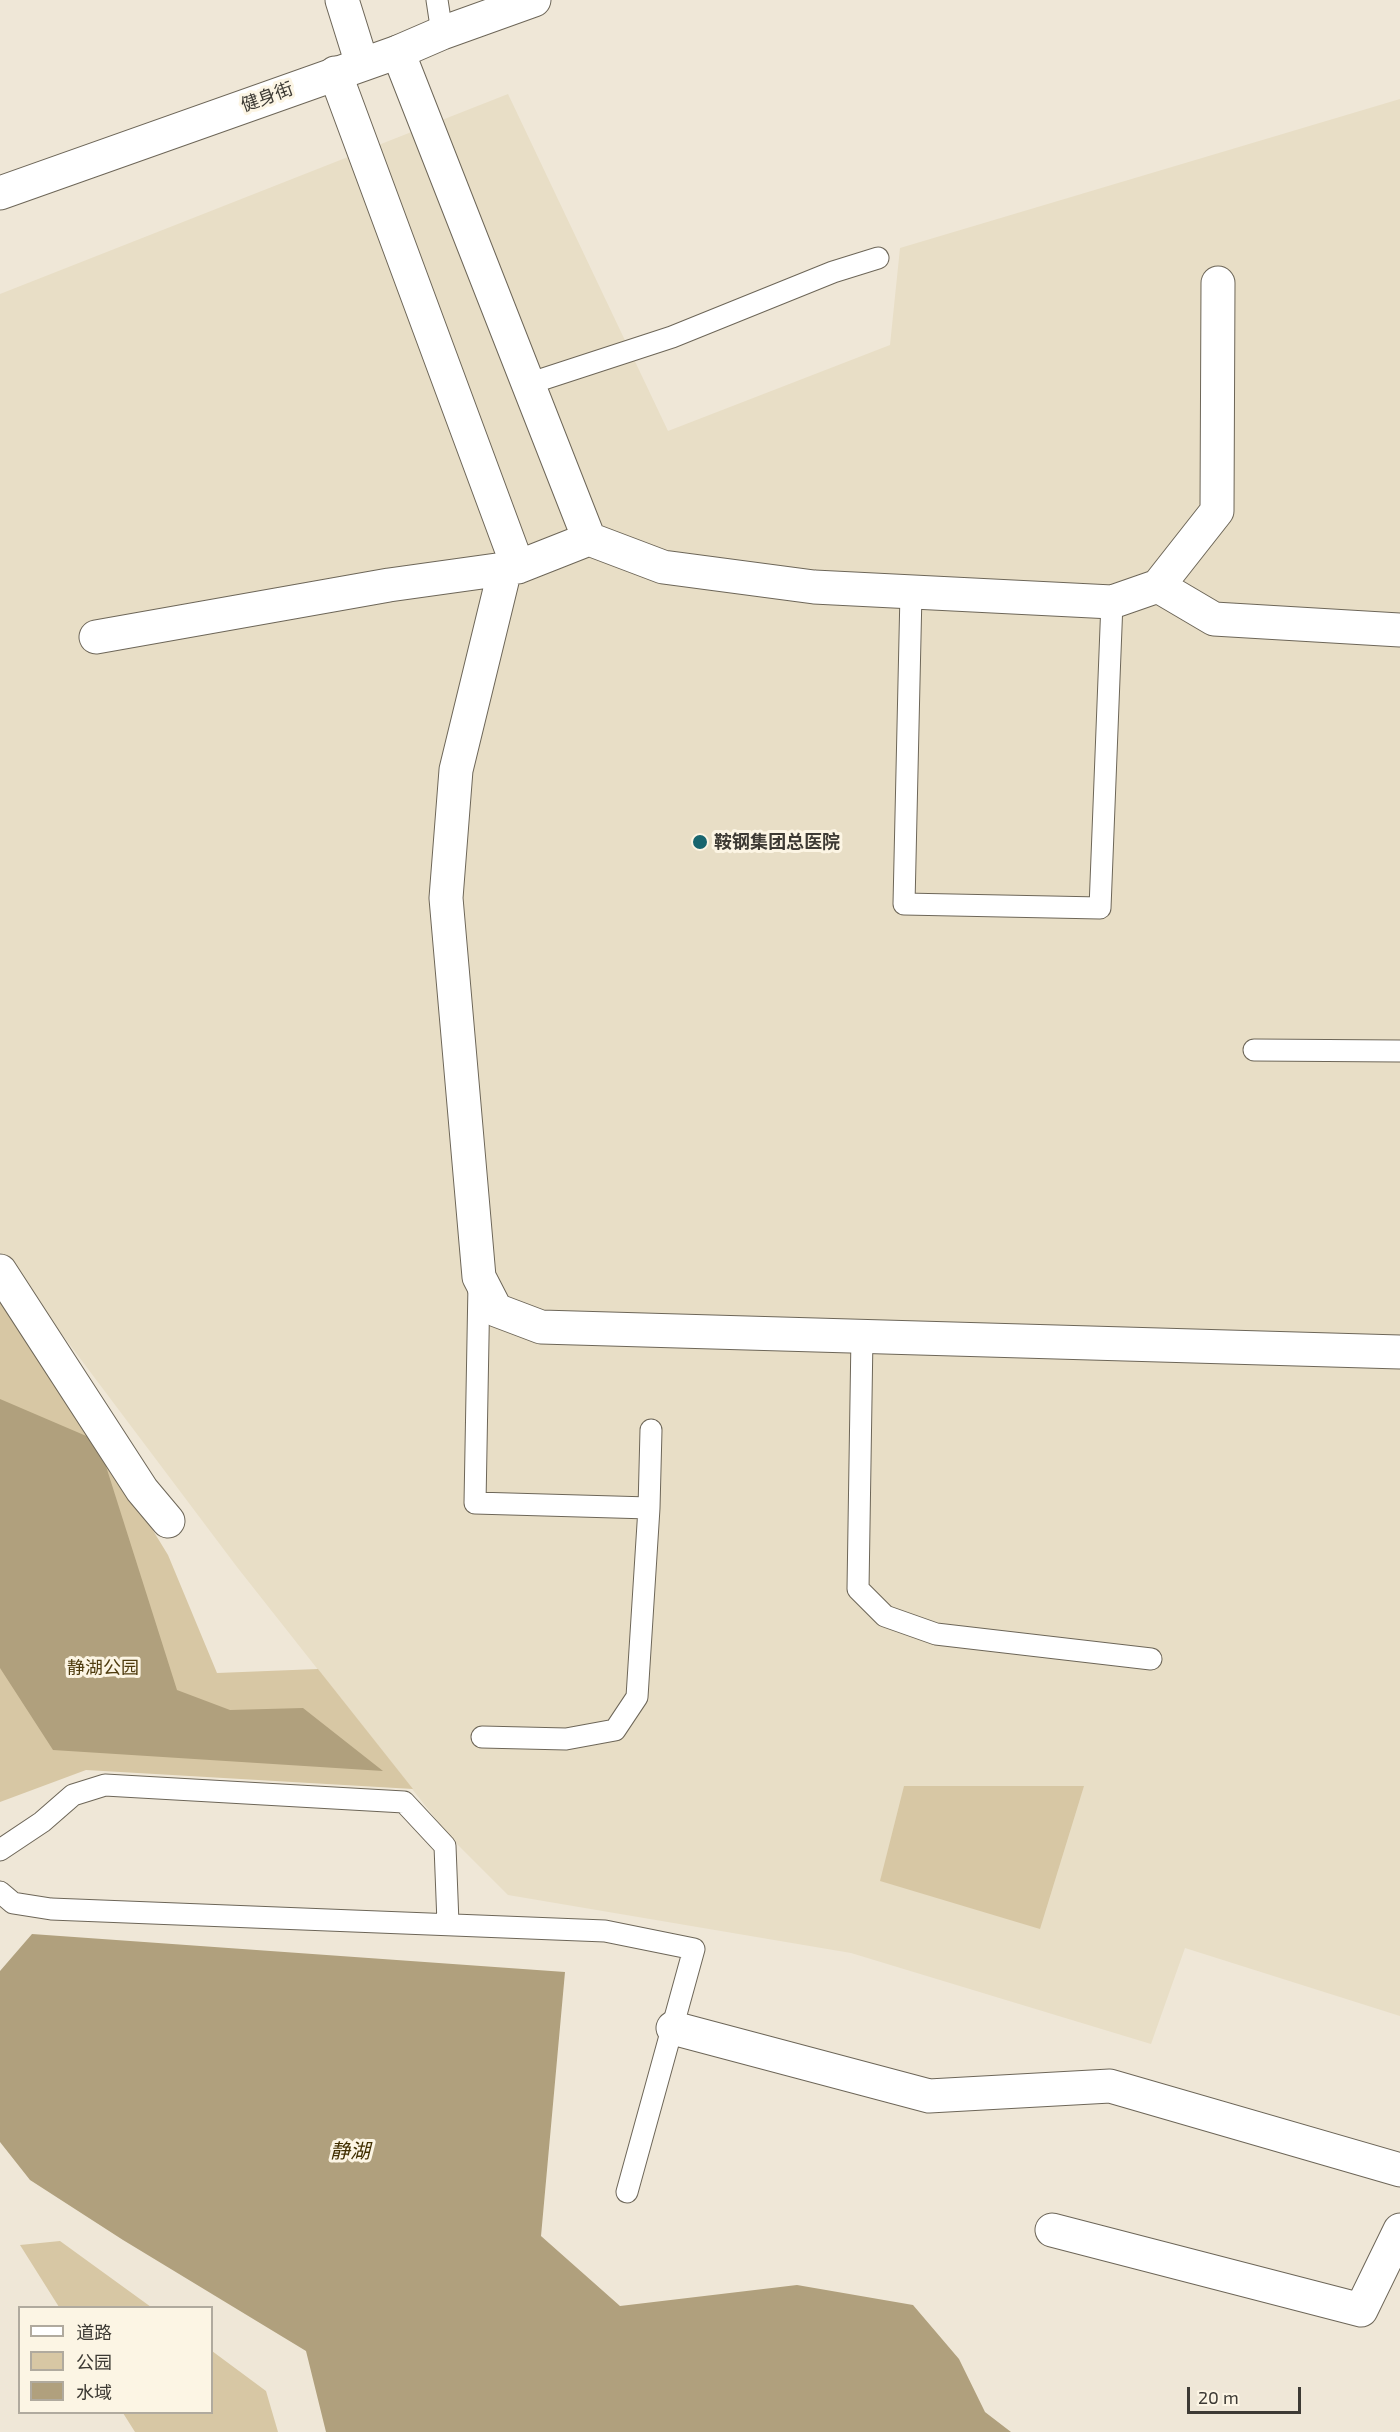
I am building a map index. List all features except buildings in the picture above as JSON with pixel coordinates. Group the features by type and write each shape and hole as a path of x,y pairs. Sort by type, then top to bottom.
{"street":[{"path":"342,0 348,68 511,568 456,770 446,897 479,1277 495,1310 541,1327 1400,1352"},
{"name":"健身街","path":"0,193 398,52 442,33 534,0"},
{"path":"398,52 589,539"},
{"path":"96,637 389,585 511,568 589,539 663,567 814,586 1112,602 1158,586 1217,512 1218,282"},
{"path":"1158,586 1214,619 1400,630"},
{"path":"0,1271 142,1490 168,1521"},
{"path":"672,2028 929,2096 1110,2086 1400,2170"},
{"path":"1052,2230 1361,2310 1400,2230"}],"lane":[{"path":"437,0 442,33"},
{"path":"528,384 672,337 833,272 878,258"},
{"path":"911,593 904,904 1100,908 1112,602"},
{"path":"1254,1050 1400,1051"},
{"path":"479,1277 475,1503 649,1508"},
{"path":"862,1336 858,1589 885,1616 936,1634 1151,1659"},
{"path":"482,1737 566,1739 615,1730 637,1697 649,1508 651,1431"},
{"path":"0,1850 42,1822 73,1795 105,1785 404,1802 446,1846 448,1923"},
{"path":"0,1892 13,1903 51,1909 605,1931 694,1950 627,2192"}],"shaded area":[{"name":"鞍钢集团总医院","path":"508,94 668,431 890,345 900,248 1400,99 1400,2016 1185,1948 1151,2044 851,1953 508,1895 450,1837 237,1567 0,1252 0,294"}],"green space":[{"name":"静湖公园","path":"0,1295 69,1393 168,1555 217,1673 318,1669 413,1789 86,1770 0,1802"},
{"path":"904,1786 1084,1786 1040,1929 880,1881"},
{"path":"60,2241 150,2306 58,2306 20,2245"},
{"path":"213,2352 266,2391 278,2432 135,2432 124,2414 213,2414"}],"water":[{"name":"静湖公园","path":"0,1399 98,1441 177,1690 230,1710 303,1708 383,1771 53,1750 0,1668"},
{"name":"静湖","path":"32,1934 565,1972 541,2236 620,2306 797,2285 913,2305 959,2359 985,2412 1011,2432 326,2432 306,2351 123,2240 30,2180 0,2142 0,1971"}],"place":[{"name":"鞍钢集团总医院","path":"700,842"}]}
